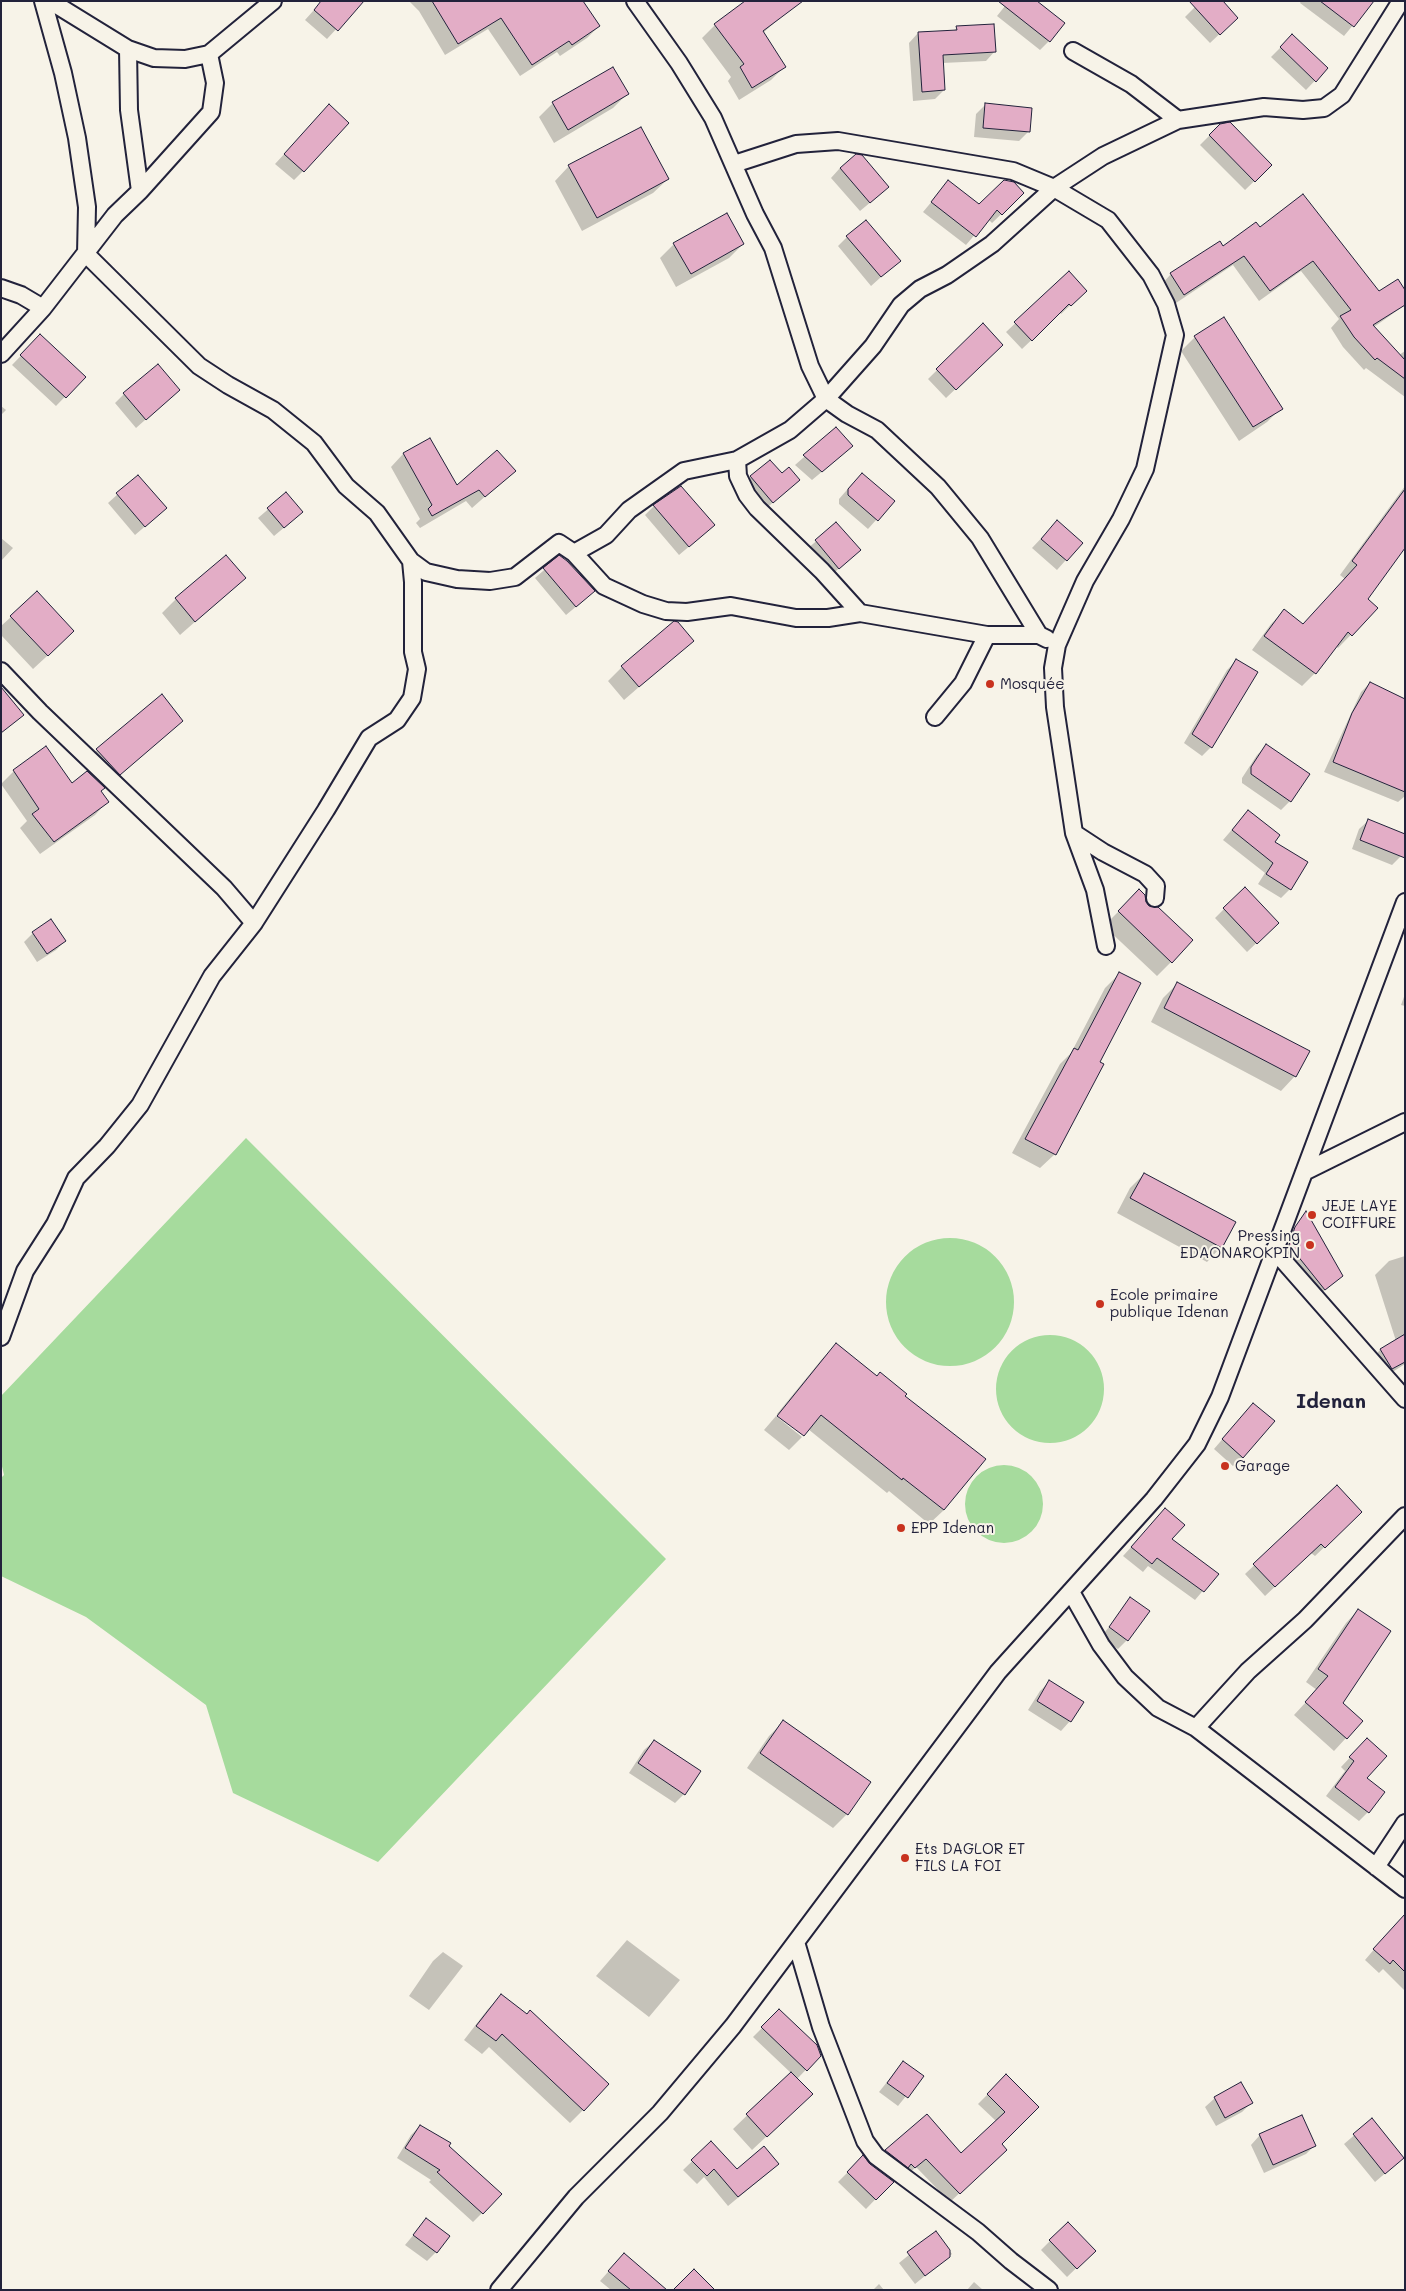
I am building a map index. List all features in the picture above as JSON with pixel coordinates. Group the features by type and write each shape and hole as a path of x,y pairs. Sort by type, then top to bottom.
{"street":[{"path":"43,1 63,74 77,138 87,207 86,254 199,366 228,385 273,410 314,443 346,486 377,513 411,561 426,572 457,579 490,581 515,577 559,543 574,553 604,586 643,604 666,611 687,612 731,606 796,618 828,618 860,613 987,635 1039,635 1057,645"},
{"path":"50,1 128,49 154,58 185,59 209,54 273,1"},
{"path":"635,1 684,71 713,118 754,214 773,248 810,366 826,399 847,414 877,430 938,487 980,538 1039,635"},
{"path":"574,553 606,535 629,510 684,471 737,460 790,430 826,399 874,346 901,305 920,289 947,275 992,244 1054,188 1103,156 1178,120 1264,107 1303,110 1324,108 1342,95 1401,1"},
{"path":"128,49 129,110 140,191"},
{"path":"1073,52 1131,84 1178,120"},
{"path":"1,354 43,308 115,215 140,191 211,112 215,83 209,54"},
{"path":"734,164 796,144 838,141 1013,171 1054,188 1108,220 1150,275 1166,304 1175,335 1145,470 1121,520 1085,581 1057,645 1053,668 1055,707 1074,833 1095,890 1106,946"},
{"path":"1,288 21,295 43,308"},
{"path":"737,460 738,476 747,495 757,508 822,571 860,613"},
{"path":"1,1337 25,1271 54,1224 76,1178 107,1146 140,1105 212,976 254,923 369,738 396,720 412,698 417,670 413,652 413,582 411,561"},
{"path":"935,717 963,683 987,635"},
{"path":"1,671 40,712 224,888 254,923"},
{"path":"1074,833 1103,852 1145,874 1156,886 1155,898"},
{"path":"498,2290 576,2197 660,2113 732,2026 998,1672 1154,1499 1197,1444 1220,1397 1405,902"},
{"path":"1304,1172 1405,1122"},
{"path":"1274,1250 1405,1399"},
{"path":"1196,1728 1248,1671 1305,1620 1405,1516"},
{"path":"1071,1592 1101,1645 1125,1677 1158,1708 1196,1728 1405,1889"},
{"path":"1376,1867 1405,1823"},
{"path":"796,1942 821,2027 865,2141 876,2156 978,2232 1011,2261 1049,2290"}],"green space":[{"path":"246,1138 666,1559 378,1862 233,1793 206,1705 86,1617 1,1576 1,1478 4,1475 1,1462 1,1396"},
{"path":"950,1238 974,1243 995,1257 1009,1278 1014,1302 1009,1326 995,1347 974,1361 950,1366 926,1361 905,1347 891,1326 886,1302 891,1278 905,1257 926,1243"},
{"path":"1050,1335 1071,1339 1088,1351 1100,1368 1104,1389 1100,1410 1088,1427 1071,1439 1050,1443 1029,1439 1012,1427 1000,1410 996,1389 1000,1368 1012,1351 1029,1339"},
{"path":"1004,1465 1019,1468 1036,1482 1040,1489 1043,1504 1040,1519 1026,1536 1019,1540 1004,1543 989,1540 972,1526 968,1519 965,1504 968,1489 982,1472 989,1468"}],"building":[{"path":"321,1 364,1 338,31 314,10"},
{"path":"432,1 583,1 600,26 572,45 569,41 532,65 501,18 458,44"},
{"path":"745,1 803,1 763,31 786,67 752,88 740,67 744,64 714,24"},
{"path":"998,1 1037,1 1065,23 1050,42"},
{"path":"1189,1 1223,1 1238,18 1220,35"},
{"path":"1320,1 1374,1 1354,27"},
{"path":"994,24 996,52 943,55 945,90 922,92 918,32 957,30 956,26"},
{"path":"1292,34 1328,68 1316,82 1280,47"},
{"path":"613,67 629,94 568,130 552,102"},
{"path":"985,103 1032,108 1030,132 983,128"},
{"path":"329,104 349,123 304,172 284,154"},
{"path":"1230,122 1272,165 1255,182 1209,135 1220,124"},
{"path":"641,127 669,179 597,218 568,165"},
{"path":"856,154 862,155 889,187 870,203 840,168"},
{"path":"948,180 979,204 1004,180 1014,182 1024,193 1002,215 997,210 976,237 931,202"},
{"path":"1303,194 1379,291 1398,279 1405,290 1405,305 1373,325 1405,360 1405,379 1377,358 1375,360 1354,337 1340,316 1351,310 1313,261 1270,291 1244,256 1184,295 1170,273 1220,241 1223,246 1256,222 1260,227"},
{"path":"727,213 744,244 691,274 673,243"},
{"path":"866,220 901,261 881,277 846,236"},
{"path":"1069,271 1087,291 1071,306 1069,304 1032,341 1014,322"},
{"path":"1224,317 1283,409 1253,427 1194,336"},
{"path":"983,323 1003,345 956,390 936,369"},
{"path":"40,334 86,377 66,398 20,355"},
{"path":"158,364 180,390 146,420 123,393"},
{"path":"836,427 853,446 822,472 803,455"},
{"path":"430,438 457,485 497,450 516,471 485,497 479,490 432,516 428,509 432,505 403,453"},
{"path":"770,460 782,473 789,467 800,480 773,503 750,476"},
{"path":"862,473 895,501 878,521 848,495 848,489"},
{"path":"138,475 167,508 145,527 116,493"},
{"path":"681,486 715,525 689,547 653,505"},
{"path":"1405,489 1405,548 1368,599 1378,608 1352,636 1348,632 1316,674 1264,636 1284,609 1303,624 1357,565 1352,561"},
{"path":"286,492 303,512 284,528 267,508"},
{"path":"1057,520 1083,543 1067,561 1041,539"},
{"path":"836,522 861,550 839,569 815,540"},
{"path":"226,555 246,578 195,622 175,598"},
{"path":"559,555 595,591 576,607 543,568"},
{"path":"37,591 74,631 48,656 10,616"},
{"path":"674,621 678,622 694,641 639,687 621,666"},
{"path":"1236,659 1258,672 1212,748 1192,734"},
{"path":"1370,682 1405,699 1405,792 1333,762 1352,713"},
{"path":"1,687 24,715 1,733"},
{"path":"162,694 183,721 120,775 96,749"},
{"path":"1266,744 1310,774 1291,802 1251,774 1251,767"},
{"path":"46,746 72,783 87,771 105,788 101,791 109,802 54,842 32,814 39,809 13,770"},
{"path":"1248,810 1280,835 1275,842 1308,862 1291,890 1266,874 1273,863 1232,830"},
{"path":"1368,819 1405,834 1405,858 1360,840"},
{"path":"1245,887 1279,923 1257,944 1223,908"},
{"path":"1139,889 1145,895 1149,906 1158,907 1193,940 1172,963 1118,911"},
{"path":"51,919 66,941 47,954 32,932"},
{"path":"1119,972 1141,983 1100,1062 1104,1064 1056,1155 1025,1139 1074,1048 1078,1050"},
{"path":"1177,982 1310,1051 1296,1077 1164,1008"},
{"path":"1144,1173 1236,1222 1222,1248 1130,1198"},
{"path":"1306,1211 1343,1276 1325,1290 1289,1245 1295,1227"},
{"path":"1405,1334 1405,1362 1392,1369 1380,1349"},
{"path":"836,1343 877,1376 880,1372 907,1394 905,1396 986,1459 944,1510 903,1478 902,1480 821,1415 804,1436 777,1416"},
{"path":"1253,1403 1275,1421 1243,1458 1222,1439"},
{"path":"1337,1485 1362,1512 1325,1548 1321,1544 1275,1587 1253,1564"},
{"path":"1165,1508 1185,1525 1172,1539 1219,1574 1204,1592 1157,1558 1152,1564 1131,1547"},
{"path":"1130,1597 1150,1611 1128,1641 1109,1627"},
{"path":"1358,1609 1391,1631 1343,1703 1363,1721 1347,1739 1305,1702 1328,1676 1318,1669"},
{"path":"1049,1680 1084,1702 1071,1722 1037,1701"},
{"path":"783,1720 871,1782 848,1815 760,1753"},
{"path":"1367,1738 1387,1756 1367,1778 1385,1792 1369,1813 1335,1787 1354,1761 1349,1757"},
{"path":"654,1740 701,1771 685,1795 638,1763"},
{"path":"1405,1914 1405,1972 1393,1960 1390,1964 1373,1949"},
{"path":"501,1994 527,2014 530,2010 609,2084 584,2111 502,2034 496,2041 476,2026"},
{"path":"779,2009 817,2045 821,2056 807,2071 761,2027"},
{"path":"903,2061 924,2076 908,2098 887,2083"},
{"path":"791,2072 813,2094 767,2137 746,2114"},
{"path":"1006,2074 1039,2107 1002,2144 1007,2150 960,2194 926,2159 915,2168 911,2164 908,2168 885,2150 927,2114 961,2153 1005,2112 987,2094"},
{"path":"1241,2082 1253,2103 1225,2118 1214,2097"},
{"path":"1302,2115 1316,2146 1273,2165 1259,2134"},
{"path":"1372,2118 1404,2158 1385,2174 1353,2134"},
{"path":"420,2125 451,2143 449,2146 502,2194 483,2214 437,2172 440,2170 405,2148"},
{"path":"711,2141 737,2169 764,2146 779,2164 738,2197 714,2169 707,2176 691,2160"},
{"path":"863,2155 870,2164 894,2182 876,2200 847,2172"},
{"path":"426,2218 450,2236 437,2253 413,2235"},
{"path":"1068,2222 1096,2251 1077,2269 1049,2240"},
{"path":"936,2231 950,2250 950,2257 925,2276 907,2252"},
{"path":"624,2253 667,2290 631,2290 608,2271"},
{"path":"694,2269 715,2290 673,2290"}],"place":[{"name":"Mosquée","path":"990,684"},
{"name":"JEJE LAYE COIFFURE","path":"1312,1215"},
{"name":"Pressing EDAONAROKPIN","path":"1310,1245"},
{"name":"Ecole primaire publique Idenan","path":"1100,1304"},
{"name":"Garage","path":"1225,1466"},
{"name":"EPP Idenan","path":"901,1528"},
{"name":"Ets DAGLOR ET FILS LA FOI","path":"905,1858"}],"district":[{"name":"Idenan","path":"1331,1402"}]}
